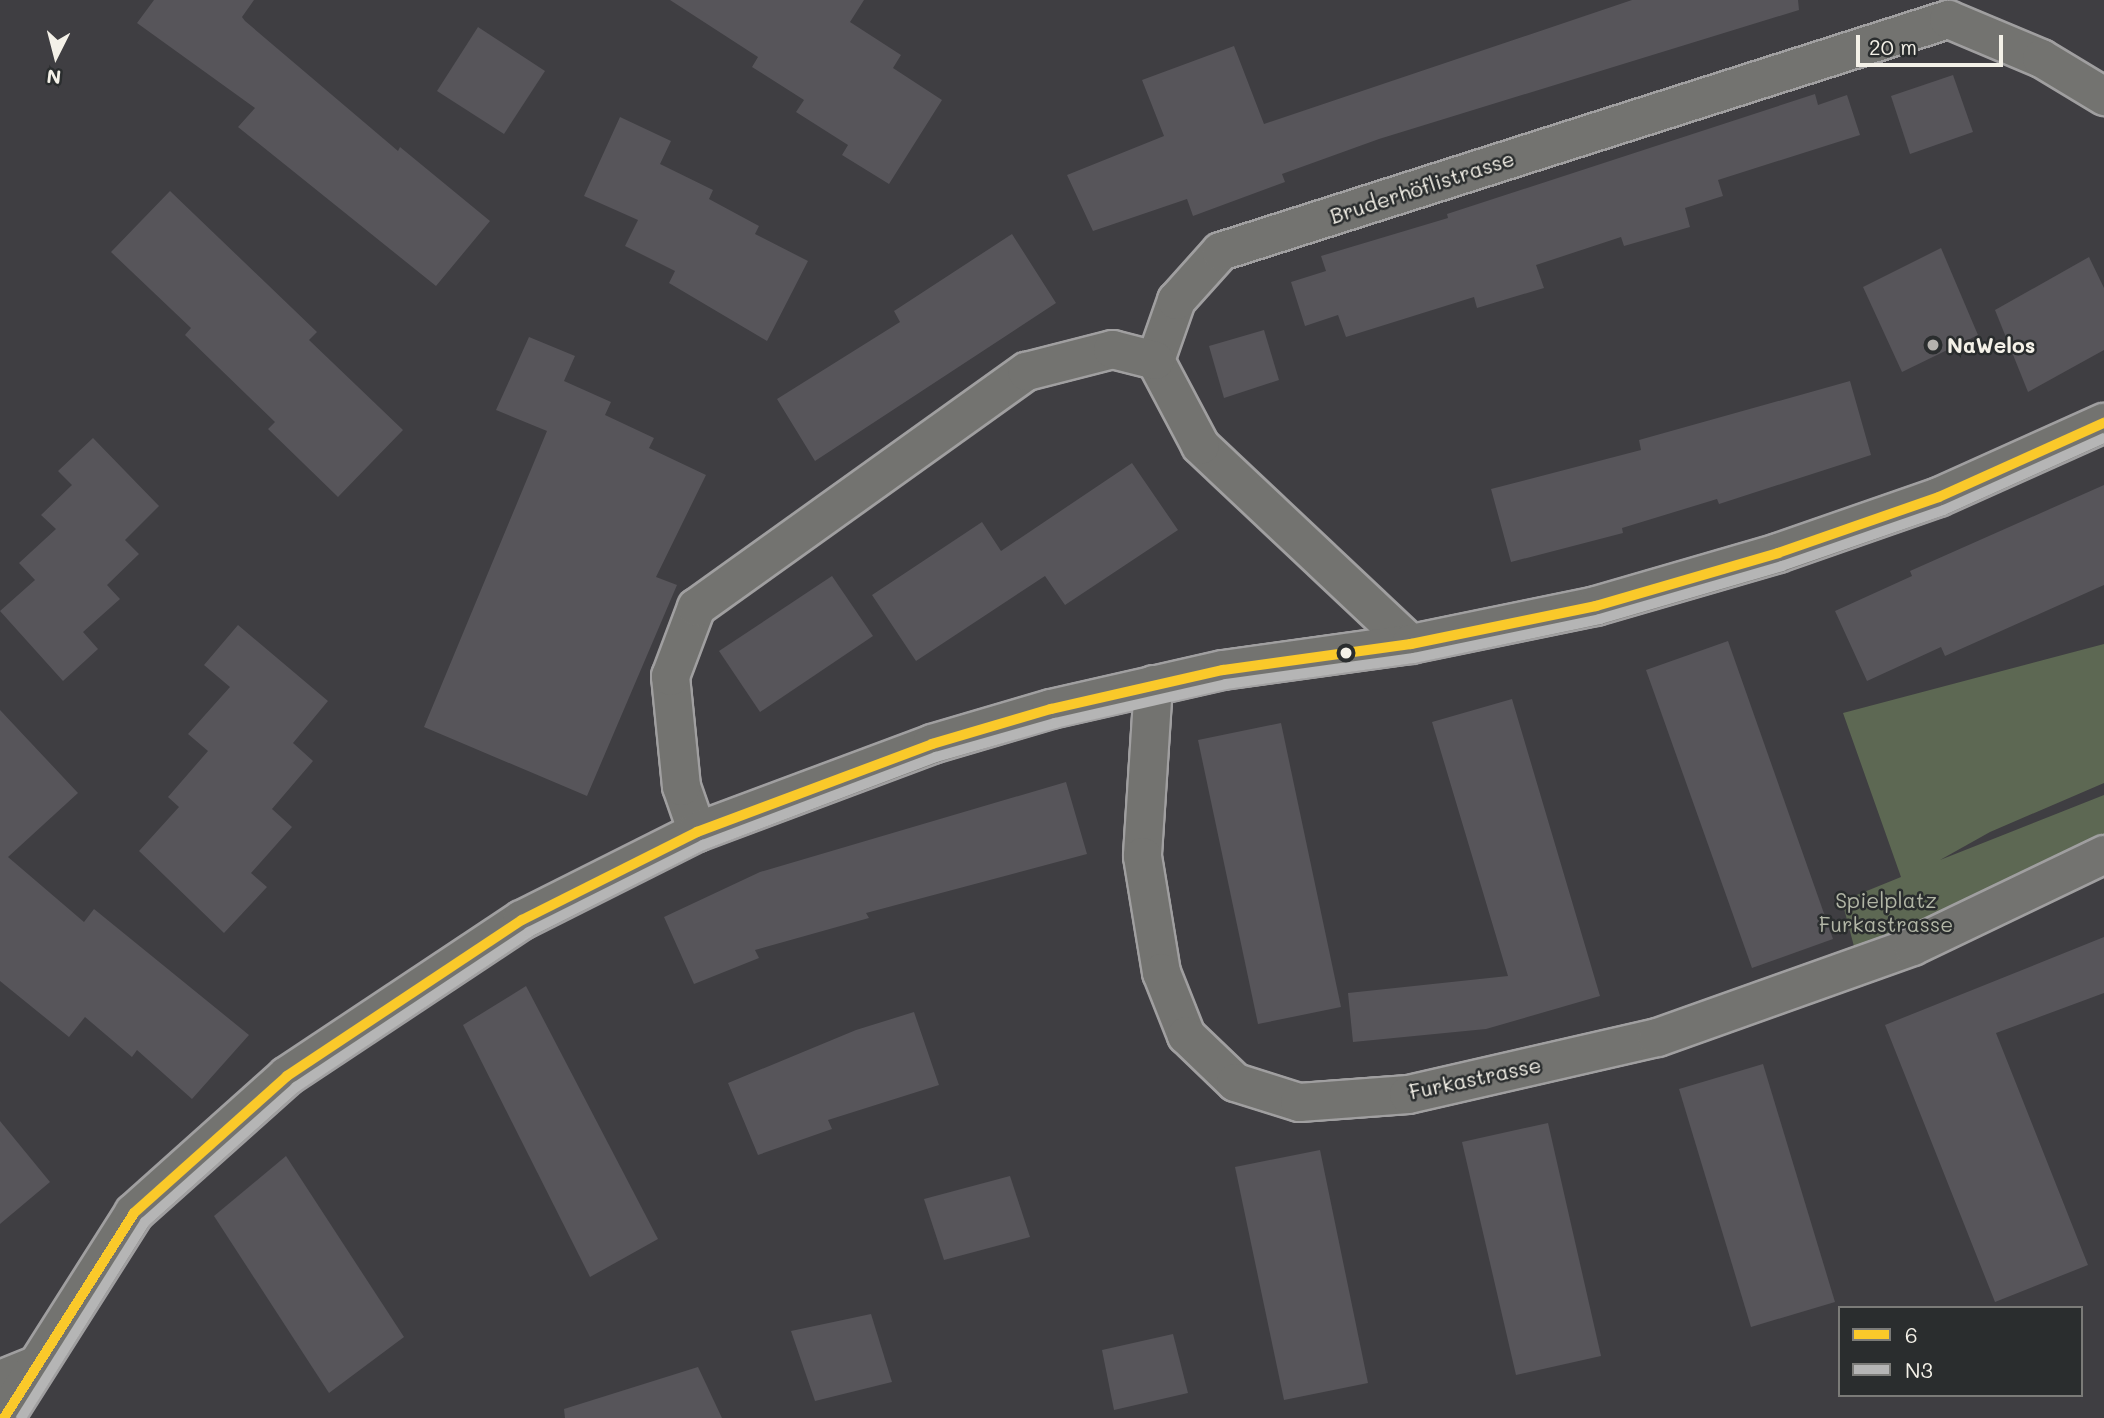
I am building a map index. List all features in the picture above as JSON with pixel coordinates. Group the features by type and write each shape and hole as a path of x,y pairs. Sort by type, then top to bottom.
{"street":[{"name":"Bruderhöflistrasse","path":"1155,360 1176,300 1220,251 1948,19 2041,58 2104,96"},
{"path":"698,832 681,786 670,676 696,607 1026,371 1112,349 1155,360 1200,445 1410,644"},
{"path":"4,1418 134,1213 287,1076 522,920 698,832 932,744 1153,684 1410,644 1596,606 1777,553 1939,496 2104,423"},
{"name":"Furkastrasse","path":"1153,684 1142,856 1161,972 1186,1035 1235,1083 1299,1102 1408,1094 1657,1037 1912,946 2104,854"},
{"path":"0,1379 37,1364"}],"green space":[{"name":"Spielplatz Furkastrasse","path":"2104,644 2104,783 1990,832 1940,860 2104,795 2104,837 1856,954 1842,901 1901,877 1843,713"}],"building":[{"path":"154,0 254,0 242,17 245,21 398,151 400,147 490,221 436,286 238,127 255,108 137,23"},
{"path":"670,0 864,0 850,22 901,55 893,68 942,100 889,184 842,155 848,145 796,112 804,100 752,67 758,57"},
{"path":"1632,0 1798,0 1799,10 1379,139 1282,174 1285,182 1193,216 1187,199 1093,231 1067,175 1164,136 1142,80 1234,46 1264,124"},
{"path":"478,27 545,71 504,134 437,91"},
{"path":"1953,75 1973,132 1910,154 1891,96"},
{"path":"1815,94 1818,105 1847,95 1860,135 1718,180 1723,196 1685,208 1690,227 1624,246 1621,237 1536,265 1544,288 1477,308 1474,297 1346,337 1338,315 1305,326 1291,282 1326,271 1321,256 1448,218 1447,214"},
{"path":"620,117 671,141 660,164 713,190 709,199 759,226 755,234 808,261 767,341 669,283 675,271 625,246 638,220 584,196"},
{"path":"170,191 317,332 309,340 403,430 338,497 268,429 275,422 185,335 191,328 111,252"},
{"path":"1012,234 1056,303 815,461 777,399 900,322 894,311"},
{"path":"1941,248 1978,335 1902,372 1863,287"},
{"path":"2089,257 2104,288 2104,350 2028,392 1995,310"},
{"path":"1264,330 1279,380 1224,398 1209,346"},
{"path":"529,337 575,356 564,381 611,402 605,415 654,438 649,448 706,475 656,577 677,585 587,796 424,727 547,431 496,410"},
{"path":"1850,381 1871,455 1719,504 1717,499 1622,528 1623,533 1511,562 1491,489 1641,450 1639,440"},
{"path":"93,438 159,506 125,540 139,554 107,585 120,599 83,632 98,649 63,681 0,611 35,580 19,563 56,529 41,515 72,485 58,471"},
{"path":"1132,463 1178,530 1065,605 1045,576 916,661 872,595 982,522 1001,551"},
{"path":"2104,485 2104,585 1945,656 1941,647 1867,681 1835,611 1912,576 1910,571"},
{"path":"832,576 873,636 760,712 719,651"},
{"path":"238,625 328,701 293,743 313,761 272,809 292,827 251,873 267,887 224,933 139,851 179,807 168,797 208,751 188,734 230,687 204,665"},
{"path":"1728,641 1833,939 1752,968 1646,670"},
{"path":"1512,699 1600,996 1486,1029 1353,1042 1348,993 1508,976 1432,722"},
{"path":"0,710 78,793 8,857 84,922 94,909 249,1035 192,1099 137,1050 132,1057 85,1017 69,1037 0,981"},
{"path":"1281,723 1341,1007 1258,1024 1198,740"},
{"path":"1066,782 1087,854 866,913 869,918 755,950 759,958 694,984 664,917 760,872"},
{"path":"2104,937 2104,993 1996,1033 2088,1265 1995,1302 1885,1025"},
{"path":"526,986 658,1239 590,1277 463,1025"},
{"path":"914,1012 939,1085 828,1120 832,1129 758,1155 728,1083 856,1030"},
{"path":"1763,1064 1835,1302 1751,1327 1679,1089"},
{"path":"0,1121 50,1182 0,1224"},
{"path":"1548,1123 1601,1356 1516,1375 1462,1142"},
{"path":"1320,1150 1368,1383 1284,1400 1235,1167"},
{"path":"286,1156 404,1337 329,1393 214,1216"},
{"path":"1010,1176 1030,1237 944,1260 924,1199"},
{"path":"871,1314 892,1382 815,1401 791,1331"},
{"path":"1173,1334 1188,1393 1114,1410 1102,1350"},
{"path":"698,1367 722,1418 565,1418 564,1409"}],"transit line":[{"name":"6","path":"4,1418 134,1213 287,1076 522,920 697,832 932,744 1051,709 1223,670 1411,644 1596,606 1778,553 1939,497 2104,423"},
{"name":"N3","path":"21,1418 145,1222 296,1087 529,932 703,845 936,757 1055,723 1226,684 1414,658 1600,619 1782,566 1944,510 2104,438"}],"place":[{"name":"NaWelos","path":"1933,345"}]}
